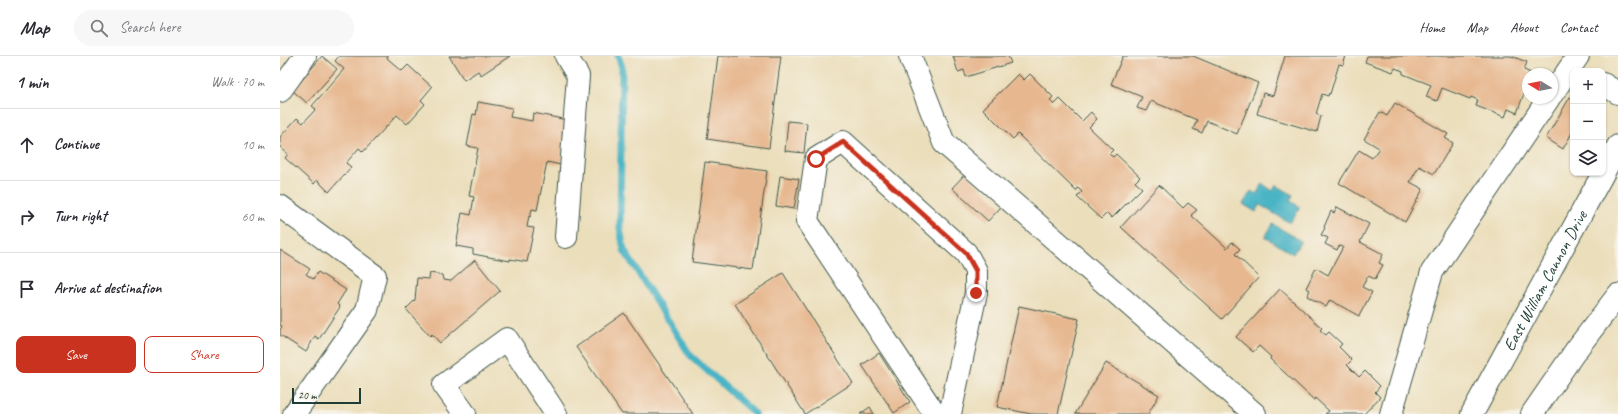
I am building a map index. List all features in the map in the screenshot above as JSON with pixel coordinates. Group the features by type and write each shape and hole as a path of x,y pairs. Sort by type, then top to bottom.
{"main road":[{"path":"280,91 305,56"},
{"path":"566,56 578,76 566,236"},
{"path":"910,56 944,143 1255,414"},
{"path":"1558,87 1577,64"},
{"path":"1606,86 1618,93"},
{"path":"1391,414 1432,272 1546,104"},
{"path":"935,414 807,221 816,159 843,142 966,253 976,271 976,293 950,414"},
{"name":"East William Cannon Drive","path":"1472,414 1618,146"},
{"path":"280,206 375,276 367,310 294,414"},
{"path":"1532,414 1576,350 1618,295"},
{"path":"465,414 444,385 507,339 556,414"}],"water":[{"path":"1263,184 1273,191 1276,185 1293,195 1290,201 1300,207 1290,223 1260,205 1256,212 1243,204 1251,191 1256,194"},
{"path":"1273,224 1301,241 1293,254 1265,237"}],"building":[{"path":"322,56 337,69 307,103 293,91"},
{"path":"339,56 388,56 387,58 402,71 408,65 432,87 421,100 425,104 407,124 397,115 363,152 359,148 346,163 351,167 329,192 317,180 314,184 285,158 288,154 280,147 280,137 297,118 303,123 316,109 312,106 344,69 335,61"},
{"path":"449,56 510,56 481,75 478,71 464,80"},
{"path":"718,56 781,56 769,148 707,139"},
{"path":"953,56 1008,56 1011,63 966,77 964,70 958,72"},
{"path":"1123,56 1193,56 1258,83 1237,134 1207,121 1202,133 1193,129 1197,120 1151,101 1146,111 1137,108 1142,97 1111,84"},
{"path":"1285,56 1346,56 1343,65 1339,64 1330,94 1329,93 1328,96 1322,94 1316,114 1321,116 1317,132 1257,114 1263,93 1273,96"},
{"path":"1367,56 1511,56 1527,62 1525,68 1522,68 1522,99 1517,113 1508,109 1505,117 1476,106 1478,100 1471,97 1470,99 1442,88 1437,101 1426,97 1431,85 1403,74 1403,71 1395,68 1393,72 1365,62"},
{"path":"1018,74 1024,80 1030,74 1053,97 1050,100 1054,105 1060,99 1082,121 1091,112 1097,119 1089,127 1113,150 1109,154 1113,157 1116,154 1140,177 1135,182 1142,188 1112,218 1107,213 1101,219 1077,197 1082,192 1078,188 1076,191 1018,134 1013,139 983,109"},
{"path":"1570,97 1570,136 1563,149 1546,138"},
{"path":"478,102 512,108 510,117 532,121 533,113 567,120 561,165 547,162 537,210 532,209 530,217 529,216 527,227 534,228 527,262 510,259 510,261 473,254 473,249 456,246 462,213 471,215 474,197 469,196 478,148 467,146 473,114 476,115"},
{"path":"1395,103 1448,134 1445,138 1453,143 1434,174 1419,166 1410,182 1423,189 1405,222 1339,183 1359,150 1372,158 1379,148 1364,139 1380,112 1387,116"},
{"path":"788,121 807,123 804,153 785,151"},
{"path":"705,162 767,171 753,270 692,262"},
{"path":"966,173 1001,207 988,221 952,188"},
{"path":"780,176 799,179 794,209 776,206"},
{"path":"1159,185 1183,208 1188,203 1197,210 1191,215 1227,248 1232,242 1240,249 1235,254 1259,277 1222,319 1121,227"},
{"path":"1337,207 1369,224 1360,242 1383,254 1379,263 1383,265 1375,279 1368,276 1362,287 1372,292 1359,316 1330,300 1326,307 1307,296 1310,290 1306,288 1316,268 1328,275 1343,247 1339,246 1337,250 1325,244 1328,238 1321,235 1331,211 1334,213"},
{"path":"280,250 310,269 306,274 313,279 318,272 346,290 337,304 340,307 319,339 315,336 306,352 280,335 282,326 280,325"},
{"path":"475,260 500,291 440,343 432,334 430,336 406,309 415,300 417,278 429,279 430,273 442,275 443,280 451,281"},
{"path":"783,273 853,383 805,414 735,304"},
{"path":"1280,289 1322,328 1320,330 1326,335 1329,332 1342,344 1339,347 1352,360 1347,365 1359,377 1365,371 1380,386 1375,392 1380,397 1364,414 1325,414 1329,411 1315,398 1314,400 1270,359 1271,357 1259,346 1253,352 1236,337"},
{"path":"1019,306 1079,319 1058,414 1031,414 997,407"},
{"path":"624,313 693,414 622,414 576,347"},
{"path":"879,353 910,402 894,413 862,365"},
{"path":"1106,363 1159,395 1148,414 1075,414"},
{"path":"870,407 874,414 860,414"}],"waterway":[{"path":"618,56 622,67 620,228 624,250 690,355 755,414"}],"route":[{"path":"816,159 843,142 966,253 976,271 976,293"}]}
